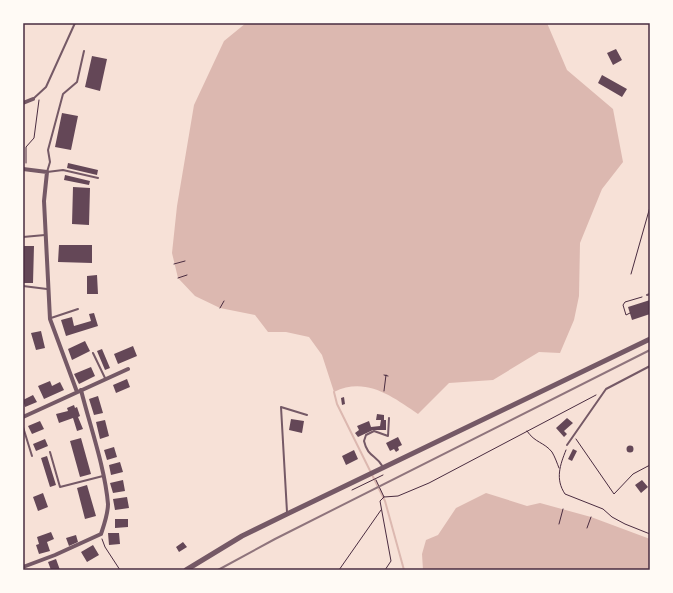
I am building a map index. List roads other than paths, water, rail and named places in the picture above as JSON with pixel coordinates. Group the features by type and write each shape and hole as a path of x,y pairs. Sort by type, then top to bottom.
{"street":[{"path":"23,103 33,99"},
{"path":"23,567 55,555 101,534 105,525 108,506 103,476 79,391 50,319 47,289 44,201 46,172 24,170"},
{"path":"186,570 242,536 650,339"},
{"path":"23,417 128,369"}],"lane":[{"path":"33,99 46,87 75,23"},
{"path":"84,50 77,82 63,94 48,150 50,162 46,172 63,170 98,178"},
{"path":"23,237 45,235"},
{"path":"23,286 47,289"},
{"path":"50,319 78,309"},
{"path":"93,353 106,379"},
{"path":"567,445 606,389 650,366"},
{"path":"287,514 281,407 307,415"},
{"path":"381,470 380,461 369,454 364,441 366,435 374,431 388,436 389,418"},
{"path":"23,427 32,456"},
{"path":"50,452 60,487 103,476"}],"waterway":[{"path":"334,392 337,404 385,501 404,570"}],"railway":[{"path":"218,570 275,539 650,350"}]}
